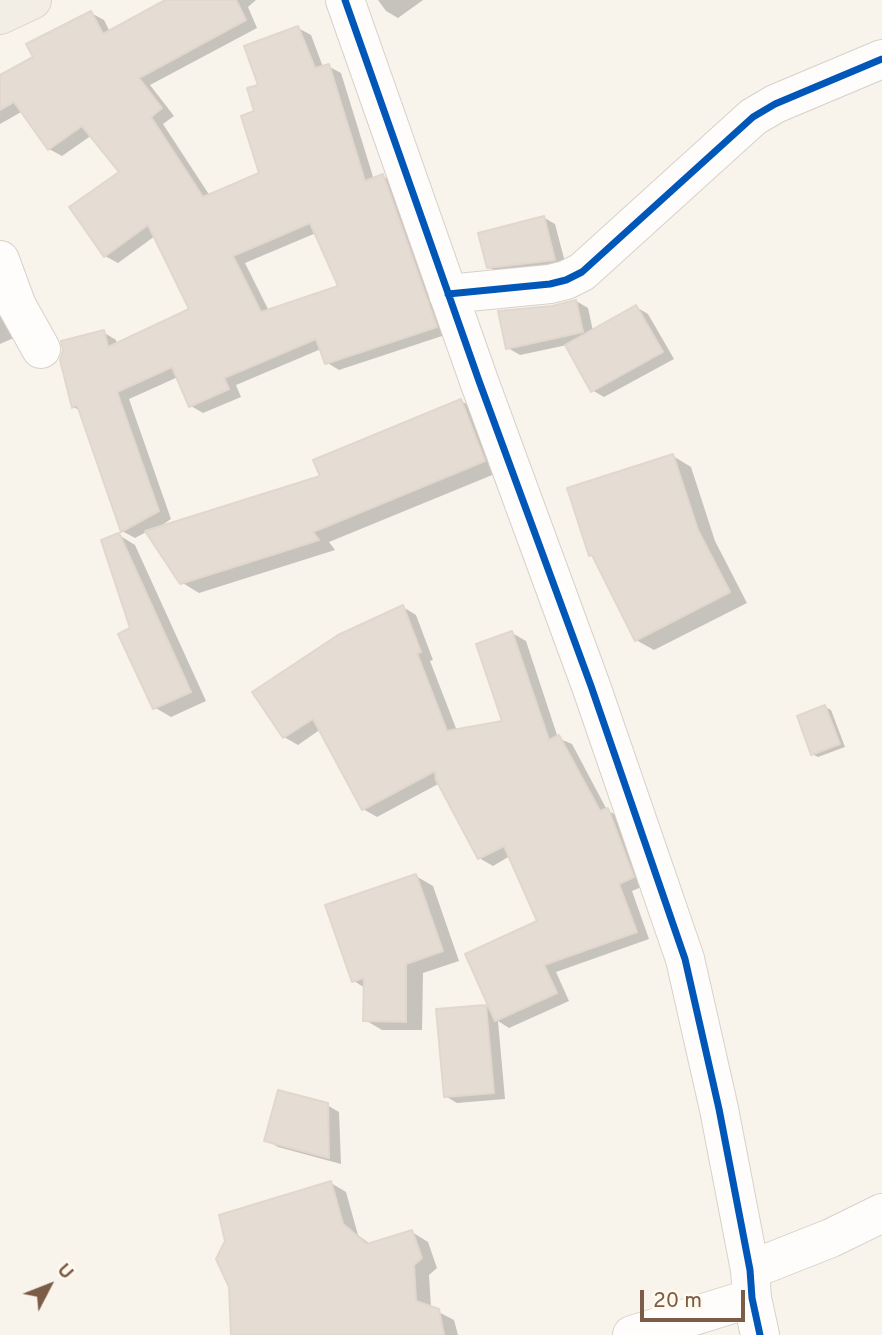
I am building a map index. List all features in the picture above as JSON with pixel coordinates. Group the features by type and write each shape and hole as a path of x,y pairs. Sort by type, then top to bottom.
{"main road":[{"path":"0,15 32,0"}],"street":[{"path":"345,0 448,294 591,686 685,959 705,1043 760,1335"},
{"path":"448,294 550,284 582,272 753,117 775,104 882,59"},
{"path":"0,260 17,306 41,349"},
{"path":"632,1335 751,1284 831,1238 882,1213"}],"building":[{"path":"165,0 236,0 246,20 139,78 162,108 151,117 203,197 259,173 241,116 254,111 247,88 258,85 244,46 298,26 315,68 329,64 365,181 383,174 437,327 325,364 316,339 224,378 229,389 189,407 172,367 117,392 159,511 121,532 77,405 72,408 60,360 63,350 61,341 104,330 108,347 189,309 148,225 104,257 69,207 119,172 82,126 48,150 14,102 0,110 0,75 33,57 26,44 91,11 103,34","holes":["310,223 338,286 261,312 233,256"]},
{"path":"544,216 555,260 487,268 478,233"},
{"path":"576,300 583,332 506,349 498,311 552,306"},
{"path":"636,305 663,352 591,392 565,345"},
{"path":"461,399 485,461 313,532 319,540 180,584 145,531 320,476 313,460"},
{"path":"673,454 698,530 730,592 635,641 592,555 589,556 567,488"},
{"path":"119,533 191,692 153,709 118,634 130,628 101,540"},
{"path":"403,605 421,652 417,653 447,731 502,721 476,644 512,631 549,740 559,735 600,811 608,808 634,877 619,884 637,932 544,965 557,993 495,1021 465,954 537,921 504,846 478,859 436,780 435,771 362,810 313,719 283,738 252,692 338,635"},
{"path":"825,705 840,744 811,755 797,716"},
{"path":"416,874 443,951 406,964 406,1022 363,1021 364,978 352,982 325,905"},
{"path":"486,1005 494,1093 444,1097 436,1009"},
{"path":"278,1090 328,1103 329,1158 264,1141"},
{"path":"331,1181 343,1224 367,1244 412,1230 422,1258 414,1265 416,1301 439,1309 444,1335 231,1335 229,1287 216,1259 225,1241 219,1215"}],"cycle path":[{"path":"345,0 479,381 591,686 685,959 719,1109 760,1335"},
{"path":"448,294 550,284 582,272 753,117 775,104 882,59"}]}
